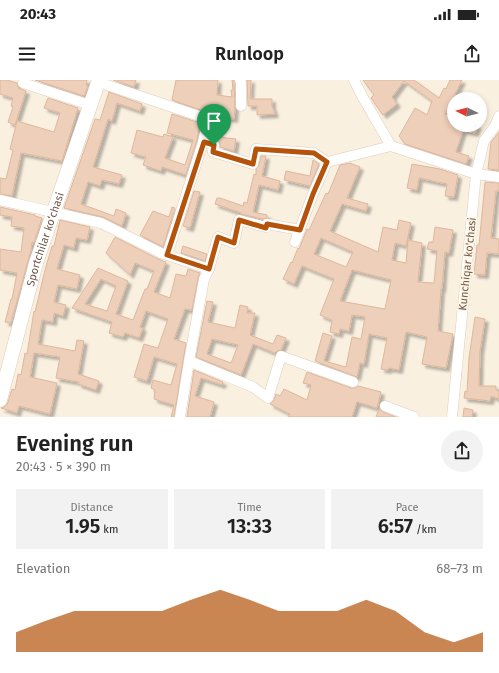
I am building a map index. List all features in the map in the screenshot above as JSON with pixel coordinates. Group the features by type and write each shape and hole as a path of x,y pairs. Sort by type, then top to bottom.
{"street":[{"path":"240,80 240,106"},
{"path":"354,80 391,146"},
{"path":"20,81 90,105"},
{"path":"98,81 208,119 203,145 167,255"},
{"name":"Sportchilar ko‘chasi","path":"0,400 36,264 98,81"},
{"name":"Kunchiqar ko'chasi","path":"452,417 476,174 484,141 495,126 499,116"},
{"path":"203,145 214,145 213,152 253,164 256,149 314,153 327,162 391,146 476,174 499,177"},
{"path":"295,242 327,162"},
{"path":"0,200 101,223 161,253 209,269"},
{"path":"180,417 204,279 209,269 218,237 234,243 239,220 266,228 267,224 300,230"},
{"path":"189,361 252,388 268,398 281,356 353,382"},
{"path":"385,406 414,417"}],"building":[{"path":"0,80 7,80 17,83 18,88 26,91 15,125 8,122 13,107 11,106 13,98 0,94"},
{"path":"35,80 87,80 86,85 88,86 84,96"},
{"path":"113,80 136,80 134,87"},
{"path":"176,80 218,80 217,95 232,97 232,80 234,80 234,119 221,117 218,137 236,139 234,151 220,147 219,141 211,137 214,120 212,114 172,100"},
{"path":"247,80 251,80 250,99 272,99 272,106 275,114 257,115 257,106 248,106"},
{"path":"363,80 414,80 439,98 444,88 446,89 450,80 462,80 456,92 447,92 447,110 445,114 447,115 447,132 462,132 456,152 469,156 466,164 405,144 399,136 415,108 427,115 432,101 404,81 392,97 397,104 383,115 371,98 374,95"},
{"path":"109,92 142,104 140,111 117,103 112,121 108,119 93,167 122,175 119,184 102,180 100,186 88,182 81,204 114,216 116,209 126,213 122,226 103,217 64,208 95,119 100,120"},
{"path":"48,98 78,108 62,161 21,153 12,196 0,194 0,178 6,179 13,150 10,149 17,121 54,132 60,113 44,108"},
{"path":"172,114 200,123 197,140 186,175 162,167 161,171 143,165 146,157 131,153 137,130 163,137 164,134 173,137 165,158 185,165 193,140 167,133"},
{"path":"499,132 499,170 488,169 491,142"},
{"path":"261,156 266,156 262,176 280,181 278,190 259,185 253,212 267,215 267,218 262,219 241,214 215,204 217,198 243,206 244,202 247,203 254,174 256,175 256,169 259,165"},
{"path":"313,160 319,164 310,186 284,180 286,171 310,176"},
{"path":"350,163 360,167 347,198 368,204 366,211 342,204 330,231 378,252 383,227 397,230 399,220 411,223 406,246 395,243 392,260 406,263 408,240 422,243 418,282 434,283 437,251 427,249 429,242 433,242 435,227 453,230 449,253 445,252 438,331 453,334 446,368 422,364 427,337 406,332 399,370 389,368 388,370 381,369 387,338 369,334 364,364 360,363 357,377 315,361 323,333 332,336 324,361 346,367 352,337 361,339 365,317 352,315 349,331 340,329 339,334 330,332 332,320 320,315 334,279 302,266 294,284 283,279 298,248 299,249 307,229 309,230 326,193 328,194 340,165","holes":["321,238 353,252 346,267 314,254","352,270 391,280 385,309 340,301"]},
{"path":"412,164 440,169 458,175 454,197 445,196 447,184 419,178 417,190 407,188"},
{"path":"485,182 499,183 499,191 496,191 491,238 499,239 499,254 487,253 485,275 474,274 477,245 479,245"},
{"path":"194,191 200,192 190,228 183,226"},
{"path":"0,207 42,218 34,243 32,242 11,323 5,322 12,299 17,273 0,270 0,249 21,252 24,228 11,226 12,217 0,215"},
{"path":"172,207 175,208 163,247 140,235 153,211 169,217"},
{"path":"60,220 90,227 87,240 76,238 74,248 64,245 57,269 80,275 77,289 58,285 54,302 66,305 63,316 54,313 53,322 42,320 38,344 75,351 77,340 84,341 78,374 99,381 96,390 78,384 79,382 56,378 60,357 34,353 30,377 57,383 50,414 19,406 17,413 1,408 6,406 12,389 15,390 18,374 21,375 25,353 27,354 34,311 35,312 45,270 52,246 54,246"},
{"path":"115,237 166,262 154,292 170,298 176,274 186,276 188,269 200,273 192,310 185,309 174,339 186,343 174,417 171,417 174,405 154,399 155,390 151,388 153,380 171,385 177,364 154,357 147,381 134,377 144,344 158,348 168,319 146,311 140,327 143,328 139,338 125,333 123,337 109,333 112,322 72,308 98,268 128,281 116,314 133,320 154,271 135,263 130,275 106,253","holes":["101,279 116,286 107,311 85,304"]},
{"path":"183,246 207,254 205,261 181,253"},
{"path":"207,301 213,302 208,322 235,328 240,305 248,307 247,313 255,313 250,335 273,344 277,335 286,338 281,350 275,353 253,344 241,375 196,357","holes":["212,339 238,345 231,363 207,354"]},
{"path":"475,317 485,319 480,351 479,386 496,386 496,390 499,391 499,399 491,396 490,401 464,398 465,391 467,392 469,358"},
{"path":"194,370 223,382 222,385 201,378 195,396 214,402 210,417 187,417"},
{"path":"307,372 351,388 358,386 381,392 377,408 357,402 352,417 288,417 290,414 270,404 274,400 276,394 280,396 284,389 307,400 311,385 303,383"},
{"path":"464,408 473,410 472,417 463,417"},
{"path":"379,409 383,412 396,417 376,417"}],"route":[{"path":"204,142 214,145 213,152 253,164 256,149 314,153 327,162 313,194 300,230 267,224 266,228 239,220 234,243 218,237 209,269 167,255 204,142"}]}
